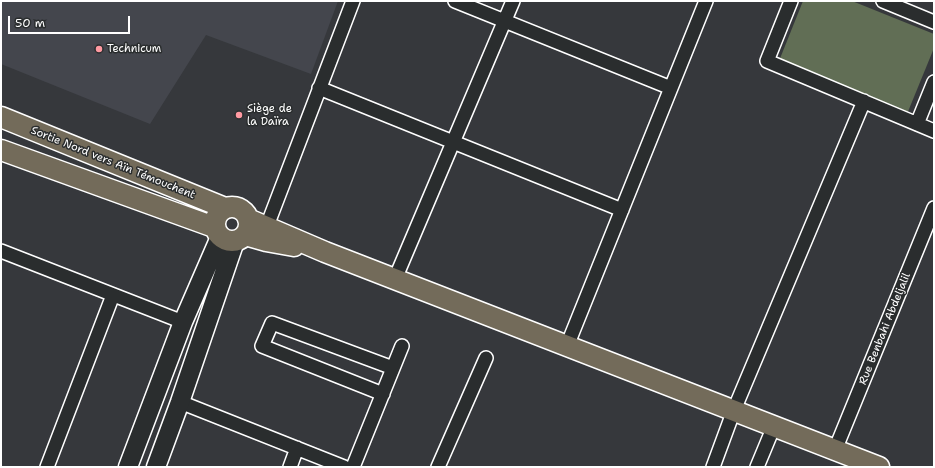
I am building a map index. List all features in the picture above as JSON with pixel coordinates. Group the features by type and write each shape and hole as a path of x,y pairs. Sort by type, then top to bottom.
{"main road":[{"name":"Sortie Nord vers Aïn Témouchent","path":"1,117 225,208 239,208 243,211 238,231"},
{"path":"1,150 266,241 325,252 879,467"},
{"path":"225,208 216,216 238,231"}],"street":[{"path":"128,467 183,322 238,231 319,88 353,1"},
{"path":"455,1 671,88"},
{"path":"395,279 513,1"},
{"path":"567,346 706,1"},
{"path":"791,1 767,61 934,131"},
{"path":"883,1 934,22"},
{"path":"917,124 934,82"},
{"path":"319,88 622,210"},
{"path":"714,467 734,410 864,101"},
{"name":"Rue Benbahi Abdeljalil","path":"835,450 934,208"},
{"path":"156,467 180,402 238,231"},
{"path":"1,251 183,322"},
{"path":"47,467 114,295"},
{"path":"383,394 262,346 272,323 393,368"},
{"path":"353,467 402,346"},
{"path":"438,467 486,358"},
{"path":"180,402 344,467"},
{"path":"757,467 774,426"},
{"path":"290,467 297,448"}],"shaded area":[{"name":"Technicum","path":"1,1 338,1 311,74 206,35 150,124 1,64"}],"green space":[{"path":"803,1 852,1 934,34 934,48 907,114 779,61"}],"place":[{"name":"Technicum","path":"99,49"},
{"name":"Siège de la Daïra","path":"239,115"}]}
